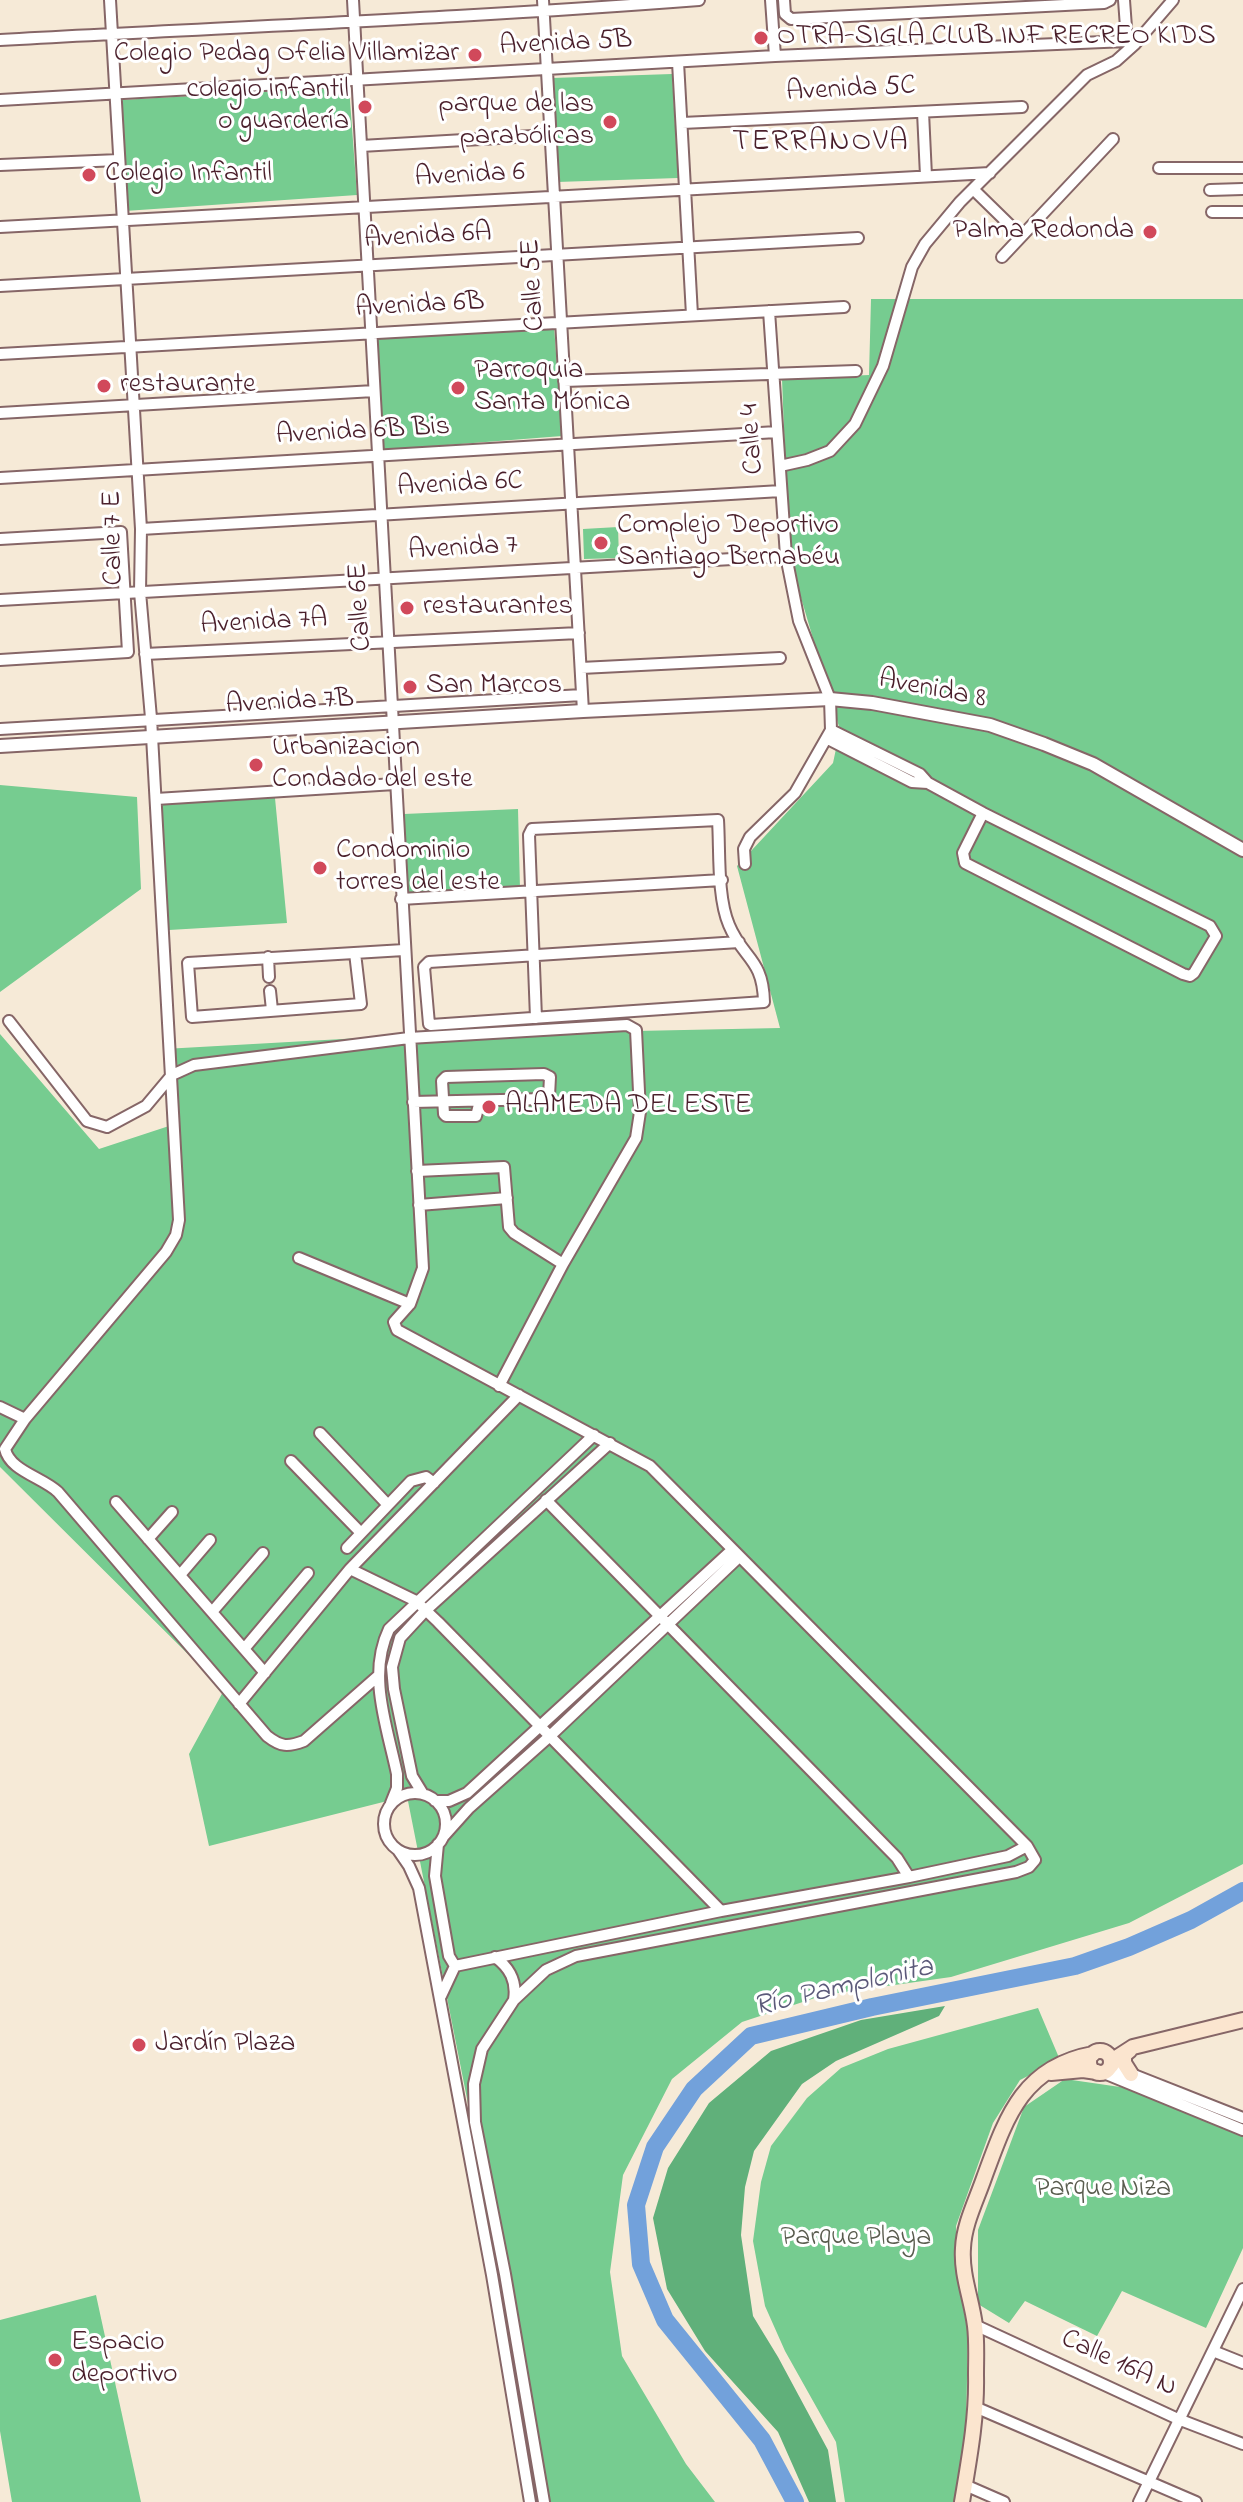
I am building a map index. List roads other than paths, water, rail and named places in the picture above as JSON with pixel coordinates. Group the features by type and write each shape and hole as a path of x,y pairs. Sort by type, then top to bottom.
{"main road":[{"path":"1043,2075 1061,2071 1104,2070 1133,2047 1243,2020"},
{"path":"962,2502 975,2407 975,2325 964,2275 964,2232 1009,2113 1026,2089 1068,2060 1121,2045 1133,2047"},
{"path":"1131,2074 1124,2055 1133,2047"},
{"path":"1098,2053 1110,2058 1104,2070"}],"street":[{"name":"Calle 7 E","path":"25,1419 166,1252 176,1235 179,1210 153,736 140,592 141,529 110,0"},
{"name":"Calle 6E","path":"353,0 423,1268 410,1304 394,1322 397,1330 499,1386"},
{"path":"0,40 543,6 699,0"},
{"path":"771,0 775,56"},
{"path":"784,0 785,14 791,19 1002,3 1104,3 1110,0"},
{"path":"1124,0 1131,42"},
{"path":"780,466 830,451 855,424 883,366 912,267 925,244 960,202 1087,75 1116,61 1173,0"},
{"name":"Calle 5E","path":"543,6 583,711"},
{"name":"Avenida 5B","path":"0,100 775,56 1131,42"},
{"path":"678,62 692,315"},
{"name":"Avenida 5C","path":"682,123 1022,107"},
{"path":"923,112 926,176"},
{"path":"361,146 550,135"},
{"path":"1002,257 1113,139"},
{"path":"0,165 119,160"},
{"path":"1159,168 1243,168"},
{"name":"Avenida 6","path":"0,227 990,173"},
{"path":"1210,190 1243,189"},
{"path":"974,190 1021,236"},
{"path":"1212,212 1243,212"},
{"name":"Avenida 6A","path":"0,286 858,238"},
{"name":"Avenida 6B","path":"0,354 844,307"},
{"name":"Calle 4","path":"769,311 786,556 799,621 830,699 829,735"},
{"path":"564,381 856,371"},
{"path":"0,413 374,391"},
{"name":"Avenida 6B Bis","path":"0,478 777,432"},
{"name":"Avenida 6C","path":"141,529 781,491"},
{"path":"0,539 121,532 128,652 0,660"},
{"name":"Avenida 7","path":"0,600 786,556"},
{"name":"Avenida 7A","path":"145,654 579,633"},
{"path":"581,668 780,658"},
{"name":"Avenida 7B","path":"0,729 582,695"},
{"name":"Avenida 8","path":"583,711 830,699 872,703 990,725 1093,764 1243,850"},
{"path":"501,700 503,716"},
{"name":"Avenida 7B","path":"0,746 583,711"},
{"path":"55,725 57,743"},
{"path":"745,864 744,849 750,837 795,793 829,735 912,782 928,783 1210,926 1216,936 1194,973 1190,976 1183,974 965,863 963,853 983,813"},
{"path":"156,799 395,784"},
{"path":"536,1018 535,954 529,835 532,829 718,820 726,915 739,942 759,969 764,1002 536,1018 429,1024 424,967 429,962 535,954 739,942"},
{"path":"401,899 722,880"},
{"path":"355,953 361,1004 192,1017 188,963 404,950"},
{"path":"268,957 269,977"},
{"path":"270,991 272,1010"},
{"path":"9,1021 87,1121 107,1127 141,1110 172,1075 194,1065 409,1038 627,1025 636,1030 640,1112 636,1138 563,1264 499,1386 650,1466 1027,1846 1035,1860 1029,1867 1016,1872 576,1956 546,1970 514,2000 482,2049 474,2084 475,2122 544,2502"},
{"path":"544,1074 550,1077 548,1098 480,1101 476,1116 446,1116 443,1103 442,1081 446,1077 544,1074"},
{"path":"413,1102 443,1103"},
{"path":"417,1171 504,1167 509,1227 563,1264"},
{"path":"419,1205 507,1198"},
{"path":"299,1258 410,1304"},
{"path":"239,1704 350,1569 519,1395"},
{"path":"0,1407 25,1419 6,1445 9,1461 47,1482 58,1492 239,1704 278,1744 289,1747 304,1741 378,1676"},
{"path":"320,1433 388,1505"},
{"path":"530,2502 492,2275 419,1888 409,1866 384,1831 384,1816 397,1788 397,1774 378,1676 381,1646 389,1629 594,1435"},
{"path":"455,1966 449,1956 435,1876 445,1817 435,1801 423,1794 412,1776 392,1667 400,1638 425,1611 610,1443"},
{"path":"291,1461 361,1533"},
{"path":"347,1548 416,1478 426,1477 434,1483"},
{"path":"546,1500 897,1858 909,1877"},
{"path":"116,1502 265,1673"},
{"path":"148,1539 172,1512"},
{"path":"180,1575 210,1540"},
{"path":"212,1612 263,1553"},
{"path":"435,1801 449,1801 467,1793 660,1616 736,1554"},
{"path":"398,1850 423,1854 441,1841 469,1808 668,1624 736,1554"},
{"path":"350,1569 416,1601 721,1911"},
{"path":"244,1649 308,1573"},
{"path":"356,1696 369,1694 381,1699"},
{"path":"391,1803 406,1794 423,1794"},
{"path":"455,1966 721,1911 909,1877 1008,1856 1027,1846"},
{"path":"495,1957 512,1976 515,1983 514,2000"},
{"path":"440,1998 455,1966"},
{"path":"1104,2070 1131,2074 1243,2118"},
{"path":"1104,2070 1243,2130"},
{"path":"492,2275 501,2279 505,2274"},
{"path":"1139,2502 1243,2289"},
{"path":"496,2303 502,2300 510,2303"},
{"name":"Calle 16A N","path":"975,2325 1178,2419 1243,2444"},
{"path":"1213,2351 1243,2363"},
{"path":"975,2407 1196,2502"},
{"path":"965,2485 1004,2502"}],"waterway":[{"name":"Río Pamplonita","path":"795,2502 762,2440 665,2320 641,2264 636,2205 655,2147 694,2089 751,2036 872,2007 1075,1966 1191,1920 1243,1891"}],"place":[{"name":"OTRA-SIGLA CLUB INF RECREO KIDS","path":"761,38"},
{"name":"Colegio Pedag Ofelia Villamizar","path":"475,55"},
{"name":"colegio infantil o guardería","path":"365,107"},
{"name":"parque de las parabólicas","path":"610,122"},
{"name":"Colegio Infantil","path":"89,175"},
{"name":"Palma Redonda","path":"1150,232"},
{"name":"restaurante","path":"104,386"},
{"name":"Parroquia Santa Mónica","path":"458,388"},
{"name":"Complejo Deportivo Santiago Bernabéu","path":"601,543"},
{"name":"restaurantes","path":"407,608"},
{"name":"San Marcos","path":"410,687"},
{"name":"Urbanizacion Condado del este","path":"256,765"},
{"name":"Condominio torres del este","path":"320,868"},
{"name":"ALAMEDA DEL ESTE","path":"489,1107"},
{"name":"Jardín Plaza","path":"139,2045"},
{"name":"Espacio deportivo","path":"55,2360"}],"district":[{"name":"TERRANOVA","path":"821,144"}],"park label":[{"name":"Parque Niza","path":"1103,2190"},
{"name":"Parque Playa","path":"856,2239"}]}
